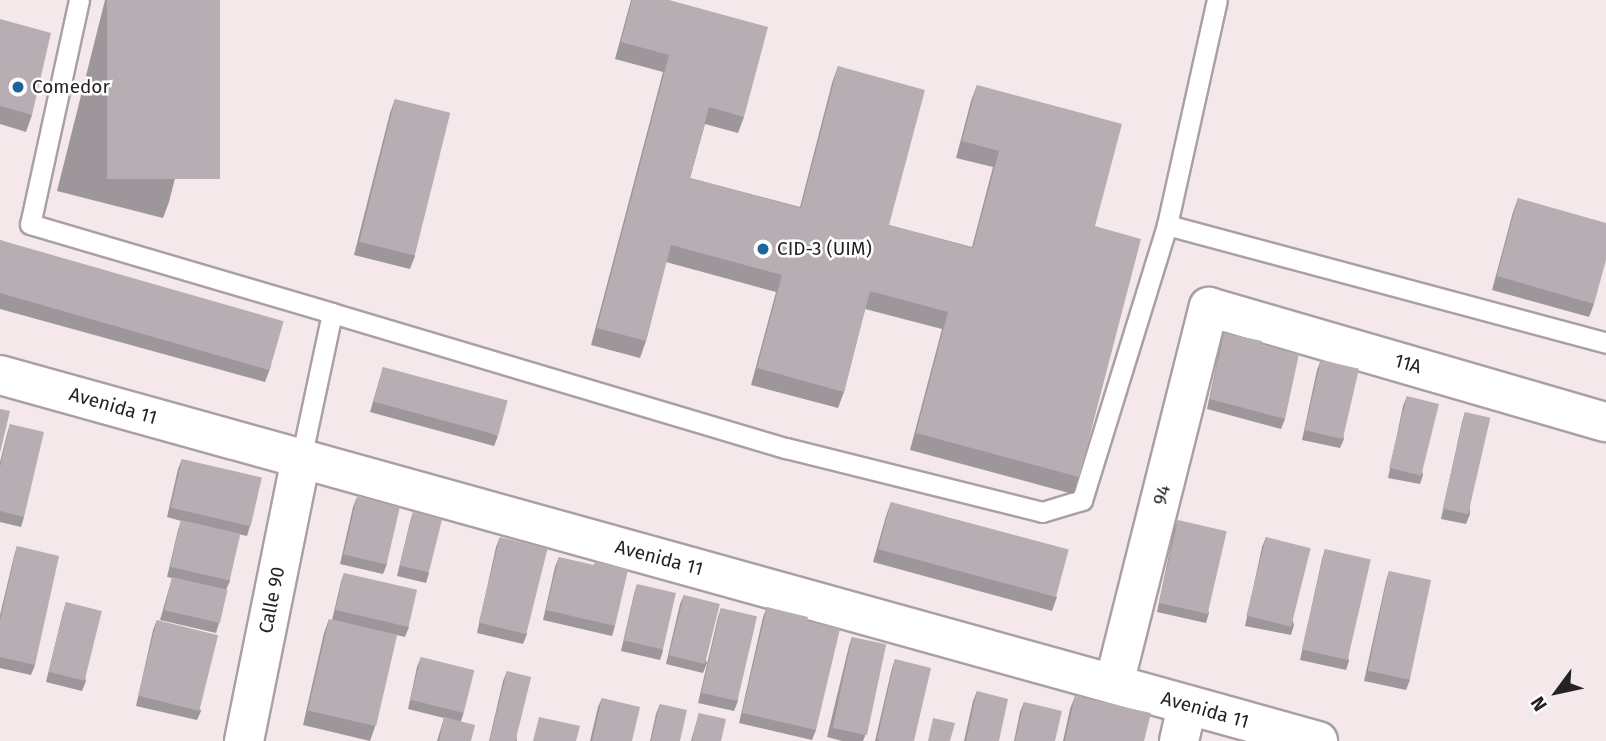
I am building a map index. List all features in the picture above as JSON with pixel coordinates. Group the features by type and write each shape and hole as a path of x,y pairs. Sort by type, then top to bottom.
{"street":[{"name":"11A","path":"1209,307 1606,422"},
{"name":"94","path":"1114,684 1209,307"},
{"name":"Avenida 11","path":"0,375 1114,684 1183,723 1318,741"},
{"name":"Calle 90","path":"244,741 301,458"}],"lane":[{"path":"79,0 30,223 786,448 1042,512 1082,499 1167,225 1217,0"},
{"path":"1167,225 1606,343"},
{"path":"301,458 332,313"}],"building":[{"path":"107,0 220,0 220,179 107,179"},
{"name":"CID-3 (UIM)","path":"632,0 669,0 768,27 744,117 709,107 690,178 801,208 838,66 925,90 889,225 973,248 999,151 962,141 977,85 1122,124 1095,226 1141,239 1079,477 916,433 948,312 870,291 844,392 757,368 782,275 671,245 646,341 597,328 669,55 621,42"},
{"name":"Comedor","path":"0,19 51,33 32,115 0,106"},
{"path":"395,99 450,113 415,255 359,242"},
{"path":"1518,198 1606,223 1606,260 1594,304 1497,276"},
{"path":"0,240 284,321 270,370 0,293"},
{"path":"1224,333 1262,341 1261,345 1299,354 1285,419 1210,399"},
{"path":"1321,360 1359,369 1343,439 1305,430"},
{"path":"383,367 508,400 498,435 374,402"},
{"path":"1407,396 1439,404 1421,476 1389,468"},
{"path":"0,409 10,411 0,453"},
{"path":"1465,412 1490,418 1468,514 1443,508"},
{"path":"10,424 44,432 24,517 0,511 0,467"},
{"path":"182,459 262,477 251,526 171,508"},
{"path":"357,497 400,507 387,564 344,554"},
{"path":"891,502 1069,550 1056,597 878,549"},
{"path":"413,512 442,519 429,573 400,565"},
{"path":"181,520 240,534 230,580 170,567"},
{"path":"1178,520 1227,531 1208,614 1159,603"},
{"path":"500,537 548,549 526,634 479,622"},
{"path":"1266,537 1311,548 1291,627 1246,616"},
{"path":"17,546 59,556 35,665 0,657 0,621"},
{"path":"1325,549 1371,560 1348,660 1302,649"},
{"path":"559,557 594,565 595,561 628,570 615,626 546,610"},
{"path":"1389,571 1431,580 1410,680 1368,671"},
{"path":"344,573 417,590 409,627 335,610"},
{"path":"172,577 228,590 220,623 164,610"},
{"path":"637,584 676,593 663,650 624,641"},
{"path":"684,595 720,604 705,664 669,655"},
{"path":"66,602 102,611 84,681 49,672"},
{"path":"767,607 808,617 807,621 840,629 816,730 742,713"},
{"path":"721,608 757,616 737,701 701,693"},
{"path":"329,619 397,635 376,726 308,711"},
{"path":"157,620 218,635 199,711 138,696"},
{"path":"852,637 886,644 867,735 833,728"},
{"path":"421,657 474,670 464,713 410,700"},
{"path":"895,659 931,668 914,741 877,740"},
{"path":"507,671 531,677 515,741 490,741"},
{"path":"977,691 1008,699 999,741 966,741"},
{"path":"1075,696 1151,713 1144,741 1065,741"},
{"path":"602,698 640,707 632,741 592,741"},
{"path":"1024,702 1062,711 1055,741 1015,741"},
{"path":"660,704 687,710 680,741 651,741"},
{"path":"699,713 726,719 721,741 692,741"},
{"path":"444,717 475,725 471,741 439,741"},
{"path":"539,717 580,726 576,741 533,741"},
{"path":"933,718 955,723 950,741 928,741"}],"place":[{"name":"Comedor","path":"18,87"},
{"name":"CID-3 (UIM)","path":"763,249"}]}
